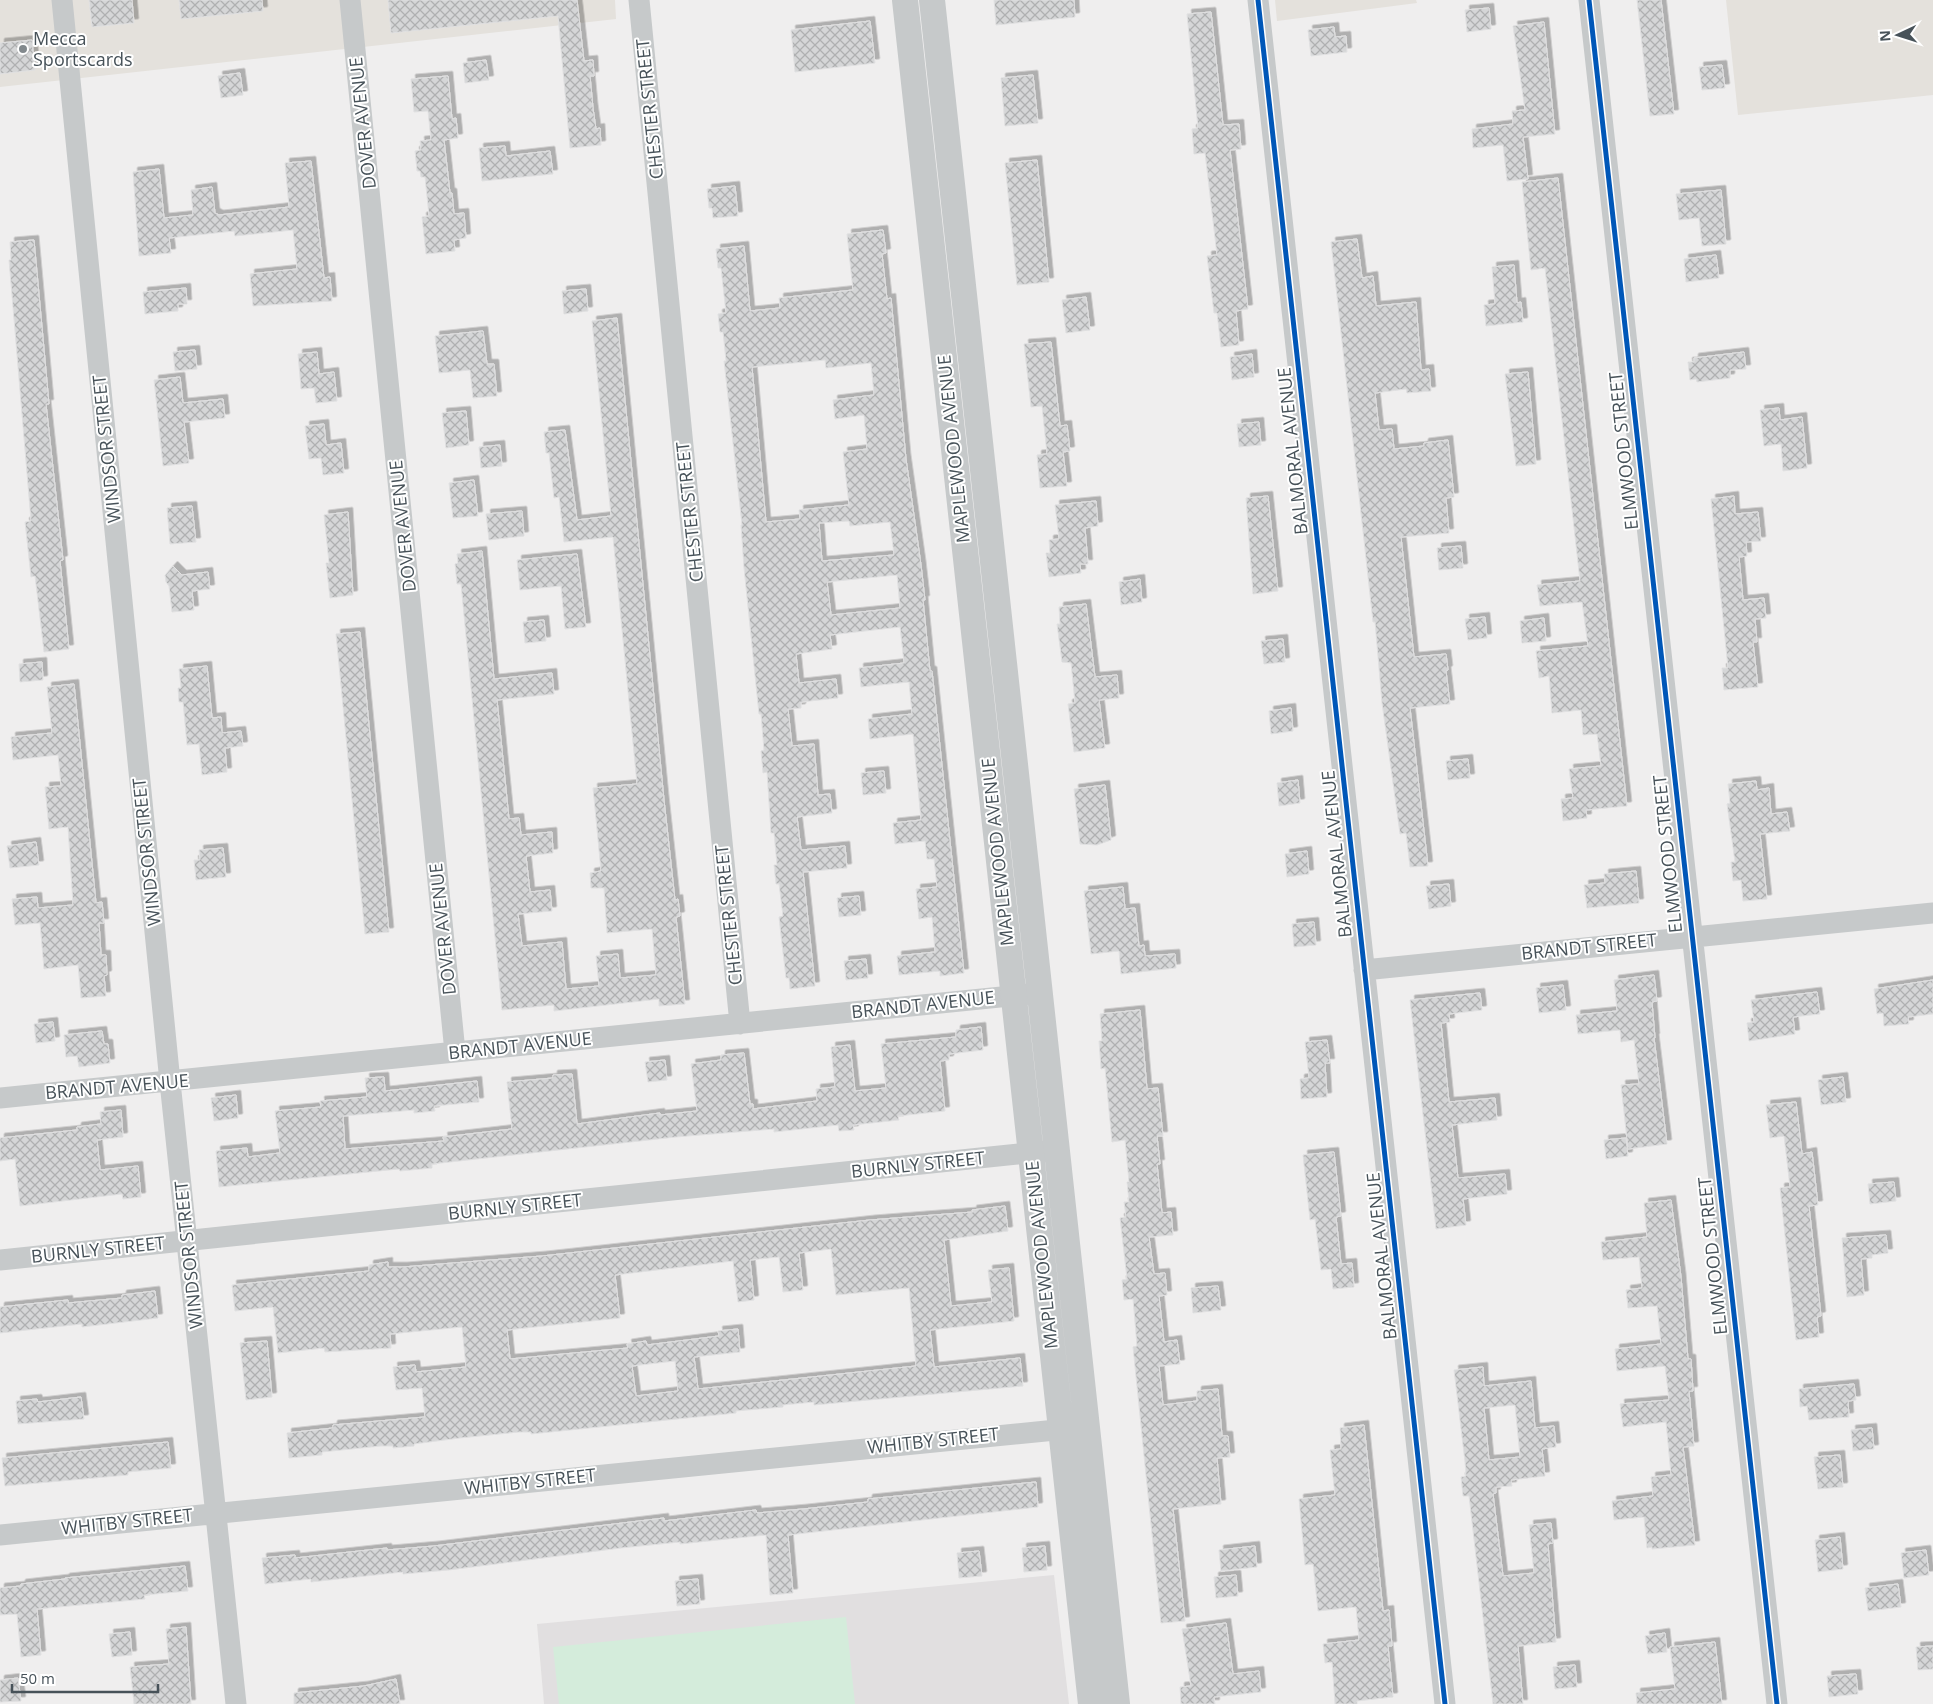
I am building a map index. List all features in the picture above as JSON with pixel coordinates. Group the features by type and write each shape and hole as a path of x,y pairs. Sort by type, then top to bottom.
{"street":[{"name":"WINDSOR STREET","path":"62,0 170,1082 236,1704"},
{"name":"DOVER AVENUE","path":"350,0 455,1052"},
{"name":"CHESTER STREET","path":"639,0 740,1024"},
{"name":"MAPLEWOOD AVENUE","path":"905,0 1091,1704"},
{"name":"MAPLEWOOD AVENUE","path":"932,0 1117,1704"},
{"name":"BALMORAL AVENUE","path":"1258,0 1445,1704"},
{"name":"ELMWOOD STREET","path":"1589,0 1777,1704"},
{"path":"971,607 998,604"},
{"name":"BRANDT STREET","path":"1364,970 1933,913"},
{"name":"BRANDT AVENUE","path":"0,1098 1040,993"},
{"name":"BURNLY STREET","path":"0,1260 1057,1150"},
{"name":"WHITBY STREET","path":"0,1535 1087,1427"}],"shaded area":[{"path":"0,0 615,0 616,19 0,87"},
{"path":"1275,0 1416,0 1417,3 1277,21"},
{"path":"1726,0 1933,0 1933,95 1738,115"},
{"path":"1054,1575 1069,1704 544,1704 537,1624"}],"green space":[{"path":"846,1617 855,1704 559,1704 553,1647"}],"building":[{"path":"89,0 132,0 134,23 92,27"},
{"path":"179,0 262,0 263,11 181,19"},
{"path":"388,0 577,0 584,61 593,60 594,76 590,76 593,108 596,129 600,128 601,145 570,148 558,16 391,33"},
{"path":"994,0 1074,0 1075,17 996,25"},
{"path":"1637,0 1661,0 1674,114 1650,116"},
{"path":"1489,8 1491,29 1467,32 1465,10"},
{"path":"1211,12 1223,125 1239,124 1241,149 1230,150 1248,309 1236,311 1239,345 1221,347 1217,313 1214,313 1207,256 1217,255 1205,153 1194,154 1192,129 1198,128 1187,14"},
{"path":"870,21 875,63 795,72 791,30"},
{"path":"1544,22 1555,134 1523,137 1528,179 1507,181 1503,145 1473,148 1472,129 1513,124 1512,111 1525,110 1513,26"},
{"path":"1334,27 1335,37 1346,36 1347,52 1311,56 1308,30"},
{"path":"32,40 35,70 0,74 0,43"},
{"path":"486,60 489,80 465,83 463,63"},
{"path":"1722,65 1725,88 1702,90 1699,67"},
{"path":"240,73 243,95 221,98 218,76"},
{"path":"1033,75 1038,123 1005,126 1001,78"},
{"path":"448,76 452,119 456,118 458,138 444,140 454,214 464,213 466,238 454,240 455,251 426,254 422,217 429,216 425,177 421,177 420,171 417,171 415,151 421,150 420,141 431,140 428,111 414,112 411,79"},
{"path":"505,146 506,156 550,151 553,174 482,181 479,148"},
{"path":"1037,160 1049,282 1017,285 1005,163"},
{"path":"311,161 324,278 330,277 332,301 253,306 250,274 297,269 293,230 235,236 234,231 169,238 171,253 139,256 133,172 159,169 164,218 193,215 191,190 212,187 215,213 219,215 289,207 285,163"},
{"path":"1558,178 1627,806 1586,810 1587,818 1563,821 1561,799 1573,798 1569,769 1601,766 1597,734 1583,735 1581,710 1552,713 1549,676 1539,678 1536,651 1588,646 1582,602 1540,606 1537,585 1580,581 1545,268 1531,270 1522,182"},
{"path":"735,186 738,216 713,218 712,208 709,208 707,189"},
{"path":"1721,190 1726,244 1702,246 1699,218 1679,220 1676,194"},
{"path":"883,230 886,253 882,254 887,299 891,298 906,459 925,600 923,600 930,671 932,671 964,973 940,976 940,971 899,975 897,956 935,952 932,917 919,919 916,889 937,887 934,859 927,859 925,841 895,844 893,823 921,820 913,734 870,739 868,719 912,714 909,682 861,687 859,668 904,663 900,627 830,635 832,649 796,654 799,683 836,679 838,698 801,702 801,708 788,709 792,746 814,744 818,795 830,794 832,813 797,817 801,850 845,846 847,868 803,872 815,986 790,989 789,978 786,978 781,936 779,917 783,916 779,884 776,884 774,865 777,865 774,833 771,833 767,772 763,773 761,751 764,750 761,714 759,714 744,568 742,525 724,361 726,361 723,332 720,332 718,314 726,313 721,268 718,268 716,249 744,246 750,311 780,308 779,298 853,290 847,234","holes":["825,360 826,368 871,363 874,395 833,400 835,419 864,415 867,449 843,452 849,505 799,510 800,519 766,522 752,367","849,521 850,526 890,522 894,555 822,561 819,523","897,575 900,608 831,615 827,582"]},
{"path":"1357,239 1362,278 1373,276 1376,306 1416,302 1421,370 1429,369 1431,391 1407,393 1406,389 1375,393 1379,430 1392,429 1394,449 1424,446 1424,443 1448,440 1454,497 1446,498 1449,533 1401,537 1414,657 1446,654 1448,670 1446,671 1450,704 1410,708 1428,866 1410,867 1406,833 1400,834 1382,703 1375,622 1373,622 1331,242"},
{"path":"34,240 49,404 46,404 63,560 60,561 69,649 44,652 35,576 31,577 25,522 31,521 9,260 11,260 10,242"},
{"path":"1716,255 1719,278 1686,282 1684,259"},
{"path":"1514,265 1517,303 1521,302 1523,322 1486,326 1484,305 1495,304 1492,267"},
{"path":"186,288 187,304 178,304 178,311 145,314 143,292"},
{"path":"586,289 588,311 564,314 562,291"},
{"path":"1086,297 1090,330 1066,333 1062,300"},
{"path":"617,318 664,800 675,900 678,899 680,916 676,917 685,1004 659,1006 659,999 554,1011 554,1005 502,1010 461,584 457,584 455,564 458,563 457,554 482,551 494,679 552,673 554,694 497,700 509,819 519,818 521,835 552,832 553,853 526,856 530,892 550,890 552,911 518,914 522,946 562,942 566,989 599,986 596,956 618,954 620,978 656,975 652,929 607,933 604,888 591,888 590,873 601,871 593,788 637,784 613,537 564,542 559,497 554,498 549,453 546,453 544,432 565,430 577,520 611,516 592,321"},
{"path":"483,331 487,364 494,364 497,396 473,398 470,370 439,373 435,336"},
{"path":"1051,342 1060,426 1067,425 1070,451 1063,452 1067,486 1040,488 1037,455 1047,454 1042,406 1031,407 1024,344"},
{"path":"195,350 197,369 175,371 173,352"},
{"path":"317,352 319,374 334,372 337,401 316,403 314,388 301,389 298,354"},
{"path":"1744,352 1746,369 1730,370 1730,378 1697,382 1696,379 1690,380 1688,362 1694,362 1694,358"},
{"path":"1252,354 1254,377 1232,380 1230,357"},
{"path":"1528,372 1536,464 1516,466 1505,374"},
{"path":"180,377 183,403 223,399 225,418 184,422 189,463 163,466 154,380"},
{"path":"1779,408 1780,420 1802,417 1807,468 1783,471 1781,444 1764,446 1760,410"},
{"path":"466,411 469,445 446,448 442,413"},
{"path":"1259,422 1261,445 1239,447 1237,424"},
{"path":"324,424 326,445 341,443 344,473 323,475 321,458 309,459 305,426"},
{"path":"500,445 502,466 481,468 479,447"},
{"path":"474,480 478,516 453,518 449,483"},
{"path":"1268,496 1278,591 1253,594 1246,498"},
{"path":"1734,496 1735,514 1758,512 1761,541 1746,542 1747,556 1739,557 1743,600 1764,598 1766,618 1755,619 1757,642 1753,642 1758,687 1724,690 1722,668 1728,668 1711,499"},
{"path":"1096,501 1098,526 1085,528 1088,564 1080,564 1081,573 1049,577 1046,553 1050,553 1049,540 1059,539 1055,505"},
{"path":"192,506 196,542 170,544 167,508"},
{"path":"522,511 524,536 489,540 486,514"},
{"path":"348,512 353,595 330,598 326,563 329,563 324,515"},
{"path":"1461,546 1463,568 1439,570 1437,548"},
{"path":"577,554 586,627 565,629 561,586 520,590 517,560"},
{"path":"173,566 182,575 208,572 210,589 192,591 194,610 172,612 169,586 165,575"},
{"path":"1140,579 1142,602 1121,605 1119,582"},
{"path":"1086,604 1095,677 1117,675 1119,698 1099,700 1105,748 1074,752 1068,704 1075,703 1071,663 1062,662 1057,624 1060,624 1059,607"},
{"path":"1485,617 1487,638 1468,640 1465,619"},
{"path":"1544,618 1546,641 1522,643 1520,621"},
{"path":"544,620 546,641 525,643 523,622"},
{"path":"360,632 389,932 365,934 336,634"},
{"path":"1283,639 1285,662 1264,664 1261,641"},
{"path":"42,662 43,680 20,682 19,664"},
{"path":"207,666 212,718 221,717 222,733 241,731 243,746 225,748 227,772 202,775 199,744 187,745 183,702 179,702 178,688 181,688 179,669"},
{"path":"74,684 96,903 102,902 104,923 99,923 101,955 106,955 107,975 104,976 106,996 81,998 78,965 44,969 40,923 15,925 12,899 37,897 38,908 73,905 68,827 49,829 45,787 61,786 58,755 13,760 11,737 52,733 47,687"},
{"path":"1291,708 1293,731 1271,734 1269,711"},
{"path":"1468,759 1470,778 1448,780 1446,761"},
{"path":"884,771 886,793 863,795 861,773"},
{"path":"1298,780 1300,803 1279,806 1277,783"},
{"path":"1756,781 1757,790 1769,788 1771,814 1787,812 1790,831 1760,834 1767,899 1743,901 1741,880 1733,881 1731,862 1735,862 1727,804 1730,803 1728,784"},
{"path":"1105,785 1111,840 1097,845 1080,844 1074,789"},
{"path":"36,842 39,865 10,868 7,846"},
{"path":"223,848 226,877 196,880 194,860 200,860 199,850"},
{"path":"1307,851 1309,874 1287,877 1285,854"},
{"path":"1636,871 1639,903 1587,908 1584,885 1605,883 1604,874"},
{"path":"1449,884 1451,906 1429,909 1426,886"},
{"path":"1123,887 1125,909 1135,908 1139,946 1144,945 1145,956 1175,954 1176,968 1121,974 1119,951 1091,954 1084,891"},
{"path":"859,896 861,915 839,917 837,898"},
{"path":"1314,922 1316,945 1294,947 1292,924"},
{"path":"866,959 868,978 846,980 844,961"},
{"path":"1654,975 1657,1001 1652,1002 1654,1038 1667,1144 1628,1149 1621,1085 1639,1084 1634,1040 1621,1042 1620,1030 1578,1034 1576,1015 1617,1011 1614,980"},
{"path":"1933,980 1933,1014 1908,1017 1909,1024 1884,1026 1883,1013 1877,1014 1874,989"},
{"path":"1563,985 1566,1010 1539,1013 1536,988"},
{"path":"1817,992 1820,1014 1793,1017 1795,1034 1749,1041 1747,1023 1754,1022 1751,1000"},
{"path":"1480,993 1482,1010 1449,1014 1450,1022 1441,1023 1449,1102 1495,1098 1497,1120 1452,1125 1458,1178 1505,1174 1507,1194 1463,1199 1466,1225 1436,1229 1410,1000"},
{"path":"1140,1010 1147,1089 1158,1088 1163,1136 1157,1136 1160,1164 1157,1164 1162,1213 1171,1212 1173,1235 1149,1237 1154,1274 1165,1273 1167,1295 1159,1296 1164,1342 1177,1340 1180,1364 1159,1366 1163,1405 1197,1401 1197,1391 1218,1389 1222,1436 1228,1436 1230,1457 1217,1458 1221,1504 1173,1509 1185,1621 1161,1623 1133,1347 1137,1346 1133,1299 1124,1300 1122,1280 1127,1279 1120,1218 1126,1217 1124,1202 1129,1202 1125,1140 1112,1142 1105,1068 1101,1069 1099,1041 1102,1041 1100,1014"},
{"path":"53,1022 55,1041 36,1043 34,1024"},
{"path":"981,1027 983,1050 949,1054 949,1060 940,1061 945,1111 898,1116 899,1120 853,1125 854,1130 839,1131 838,1125 774,1132 774,1129 676,1137 432,1164 432,1168 400,1171 399,1169 219,1187 216,1151 247,1148 248,1157 280,1153 275,1111 321,1107 320,1101 367,1097 365,1078 384,1077 385,1091 477,1081 479,1102 434,1106 435,1111 414,1113 414,1110 343,1116 345,1149 444,1141 443,1137 512,1129 507,1082 553,1078 553,1075 572,1074 577,1124 660,1113 660,1115 697,1111 691,1064 721,1060 721,1055 744,1053 750,1104 753,1104 753,1109 817,1101 816,1089 835,1087 831,1047 850,1045 855,1091 886,1088 881,1044 956,1037 956,1030"},
{"path":"102,1031 104,1044 108,1044 110,1063 79,1067 77,1056 66,1057 64,1035"},
{"path":"1327,1040 1330,1063 1325,1063 1327,1097 1301,1099 1300,1079 1309,1078 1305,1042"},
{"path":"665,1060 667,1080 648,1082 645,1062"},
{"path":"1843,1077 1846,1102 1821,1105 1818,1080"},
{"path":"236,1095 238,1118 214,1121 211,1098"},
{"path":"1796,1102 1802,1154 1812,1152 1818,1205 1809,1206 1821,1316 1817,1317 1819,1337 1796,1340 1780,1188 1790,1187 1784,1136 1770,1138 1766,1105"},
{"path":"121,1110 123,1137 97,1140 100,1170 138,1166 141,1197 123,1199 122,1194 20,1206 15,1159 0,1161 0,1138 77,1130 77,1127 101,1124 100,1112"},
{"path":"1626,1138 1628,1156 1606,1159 1604,1140"},
{"path":"1334,1152 1341,1216 1336,1217 1341,1264 1352,1263 1354,1287 1333,1289 1331,1269 1321,1270 1315,1219 1310,1220 1303,1155"},
{"path":"1894,1182 1896,1201 1870,1204 1868,1184"},
{"path":"1671,1200 1681,1277 1688,1359 1691,1359 1693,1391 1689,1391 1694,1446 1683,1447 1695,1545 1652,1549 1652,1547 1647,1548 1644,1517 1614,1520 1612,1501 1653,1496 1651,1477 1671,1475 1666,1422 1623,1427 1620,1404 1669,1400 1665,1366 1617,1371 1615,1349 1661,1344 1657,1306 1628,1308 1626,1290 1642,1288 1639,1257 1603,1260 1601,1242 1647,1237 1644,1203"},
{"path":"1005,1206 1008,1231 944,1240 951,1306 992,1302 988,1270 1009,1268 1014,1321 930,1330 934,1367 1020,1358 1023,1386 814,1405 814,1402 783,1405 783,1407 736,1411 736,1413 531,1434 531,1432 519,1432 414,1444 414,1446 393,1448 393,1446 381,1446 322,1452 322,1455 289,1458 287,1433 333,1428 333,1425 425,1417 422,1388 396,1390 393,1367 415,1365 416,1372 466,1367 462,1327 390,1334 391,1348 325,1352 324,1348 278,1353 273,1307 235,1311 232,1285 369,1271 369,1265 388,1262 388,1267 403,1267 542,1256 870,1220 973,1212 972,1210","holes":["831,1249 836,1295 909,1288 916,1366 698,1389 694,1357 740,1352 738,1329 718,1331 719,1336 647,1345 646,1341 627,1344 628,1348 510,1359 507,1330 620,1318 615,1275 733,1261 738,1302 754,1300 750,1260 779,1257 783,1292 803,1290 799,1253","675,1361 678,1391 636,1396 632,1366"]},
{"path":"1886,1235 1888,1253 1872,1255 1872,1258 1861,1259 1864,1295 1847,1297 1842,1238"},
{"path":"1218,1286 1221,1310 1193,1313 1191,1288"},
{"path":"155,1291 158,1318 82,1327 82,1324 0,1333 0,1307 68,1300 68,1303 122,1298 122,1295"},
{"path":"267,1341 272,1397 246,1400 240,1343"},
{"path":"1483,1367 1484,1386 1531,1381 1535,1428 1554,1426 1556,1447 1542,1449 1545,1476 1511,1480 1512,1486 1496,1487 1496,1493 1493,1494 1503,1576 1534,1573 1529,1525 1551,1523 1553,1543 1548,1544 1556,1642 1518,1646 1523,1704 1493,1704 1469,1496 1463,1496 1461,1477 1466,1476 1465,1462 1454,1370","holes":["1515,1405 1520,1457 1489,1460 1484,1408"]},
{"path":"1854,1384 1856,1400 1848,1401 1849,1417 1809,1420 1807,1406 1800,1407 1799,1389"},
{"path":"81,1397 84,1419 18,1424 16,1401 37,1399 38,1402"},
{"path":"1364,1425 1383,1611 1389,1610 1392,1646 1388,1646 1393,1697 1357,1701 1357,1704 1335,1704 1332,1662 1325,1663 1323,1644 1359,1640 1356,1607 1318,1611 1313,1564 1305,1565 1299,1499 1335,1495 1330,1450 1341,1449 1340,1428"},
{"path":"1872,1428 1874,1449 1853,1451 1851,1430"},
{"path":"168,1442 171,1468 128,1472 128,1475 5,1486 2,1458"},
{"path":"1840,1455 1843,1487 1818,1489 1814,1457"},
{"path":"1036,1482 1038,1507 788,1535 793,1593 770,1595 766,1535 621,1548 449,1570 403,1574 403,1572 311,1582 311,1579 265,1584 262,1558 295,1555 295,1558 387,1548 387,1550 434,1546 664,1518 664,1521 756,1510 757,1513 803,1509 868,1502 868,1499"},
{"path":"1840,1537 1843,1569 1818,1572 1815,1540"},
{"path":"1045,1546 1047,1570 1024,1572 1022,1548"},
{"path":"1255,1546 1257,1567 1221,1571 1219,1550"},
{"path":"1926,1550 1929,1575 1904,1578 1901,1553"},
{"path":"979,1551 982,1576 959,1578 957,1553"},
{"path":"185,1566 188,1591 144,1595 145,1599 37,1609 41,1655 21,1657 17,1614 0,1615 0,1588 65,1578"},
{"path":"1236,1575 1238,1596 1216,1598 1214,1577"},
{"path":"698,1579 700,1604 677,1606 675,1581"},
{"path":"1898,1584 1901,1607 1868,1611 1865,1588"},
{"path":"1226,1623 1233,1674 1259,1671 1261,1692 1214,1697 1215,1704 1181,1704 1180,1687 1191,1686 1182,1629"},
{"path":"186,1627 191,1704 134,1704 130,1667 169,1664 166,1629"},
{"path":"130,1632 132,1655 112,1657 109,1634"},
{"path":"1665,1633 1667,1652 1648,1654 1645,1636"},
{"path":"1715,1642 1722,1704 1637,1704 1636,1693 1675,1689 1670,1647"},
{"path":"1933,1646 1933,1669 1918,1670 1916,1647"},
{"path":"1575,1665 1577,1687 1555,1689 1553,1667"},
{"path":"1856,1674 1858,1694 1829,1697 1827,1676"},
{"path":"18,1678 21,1701 0,1702 0,1680"},
{"path":"396,1679 400,1704 294,1704 294,1693 364,1686"}],"cycle path":[{"path":"1258,0 1445,1704"},
{"path":"1589,0 1777,1704"}],"place":[{"name":"Mecca Sportscards","path":"23,49"}]}
